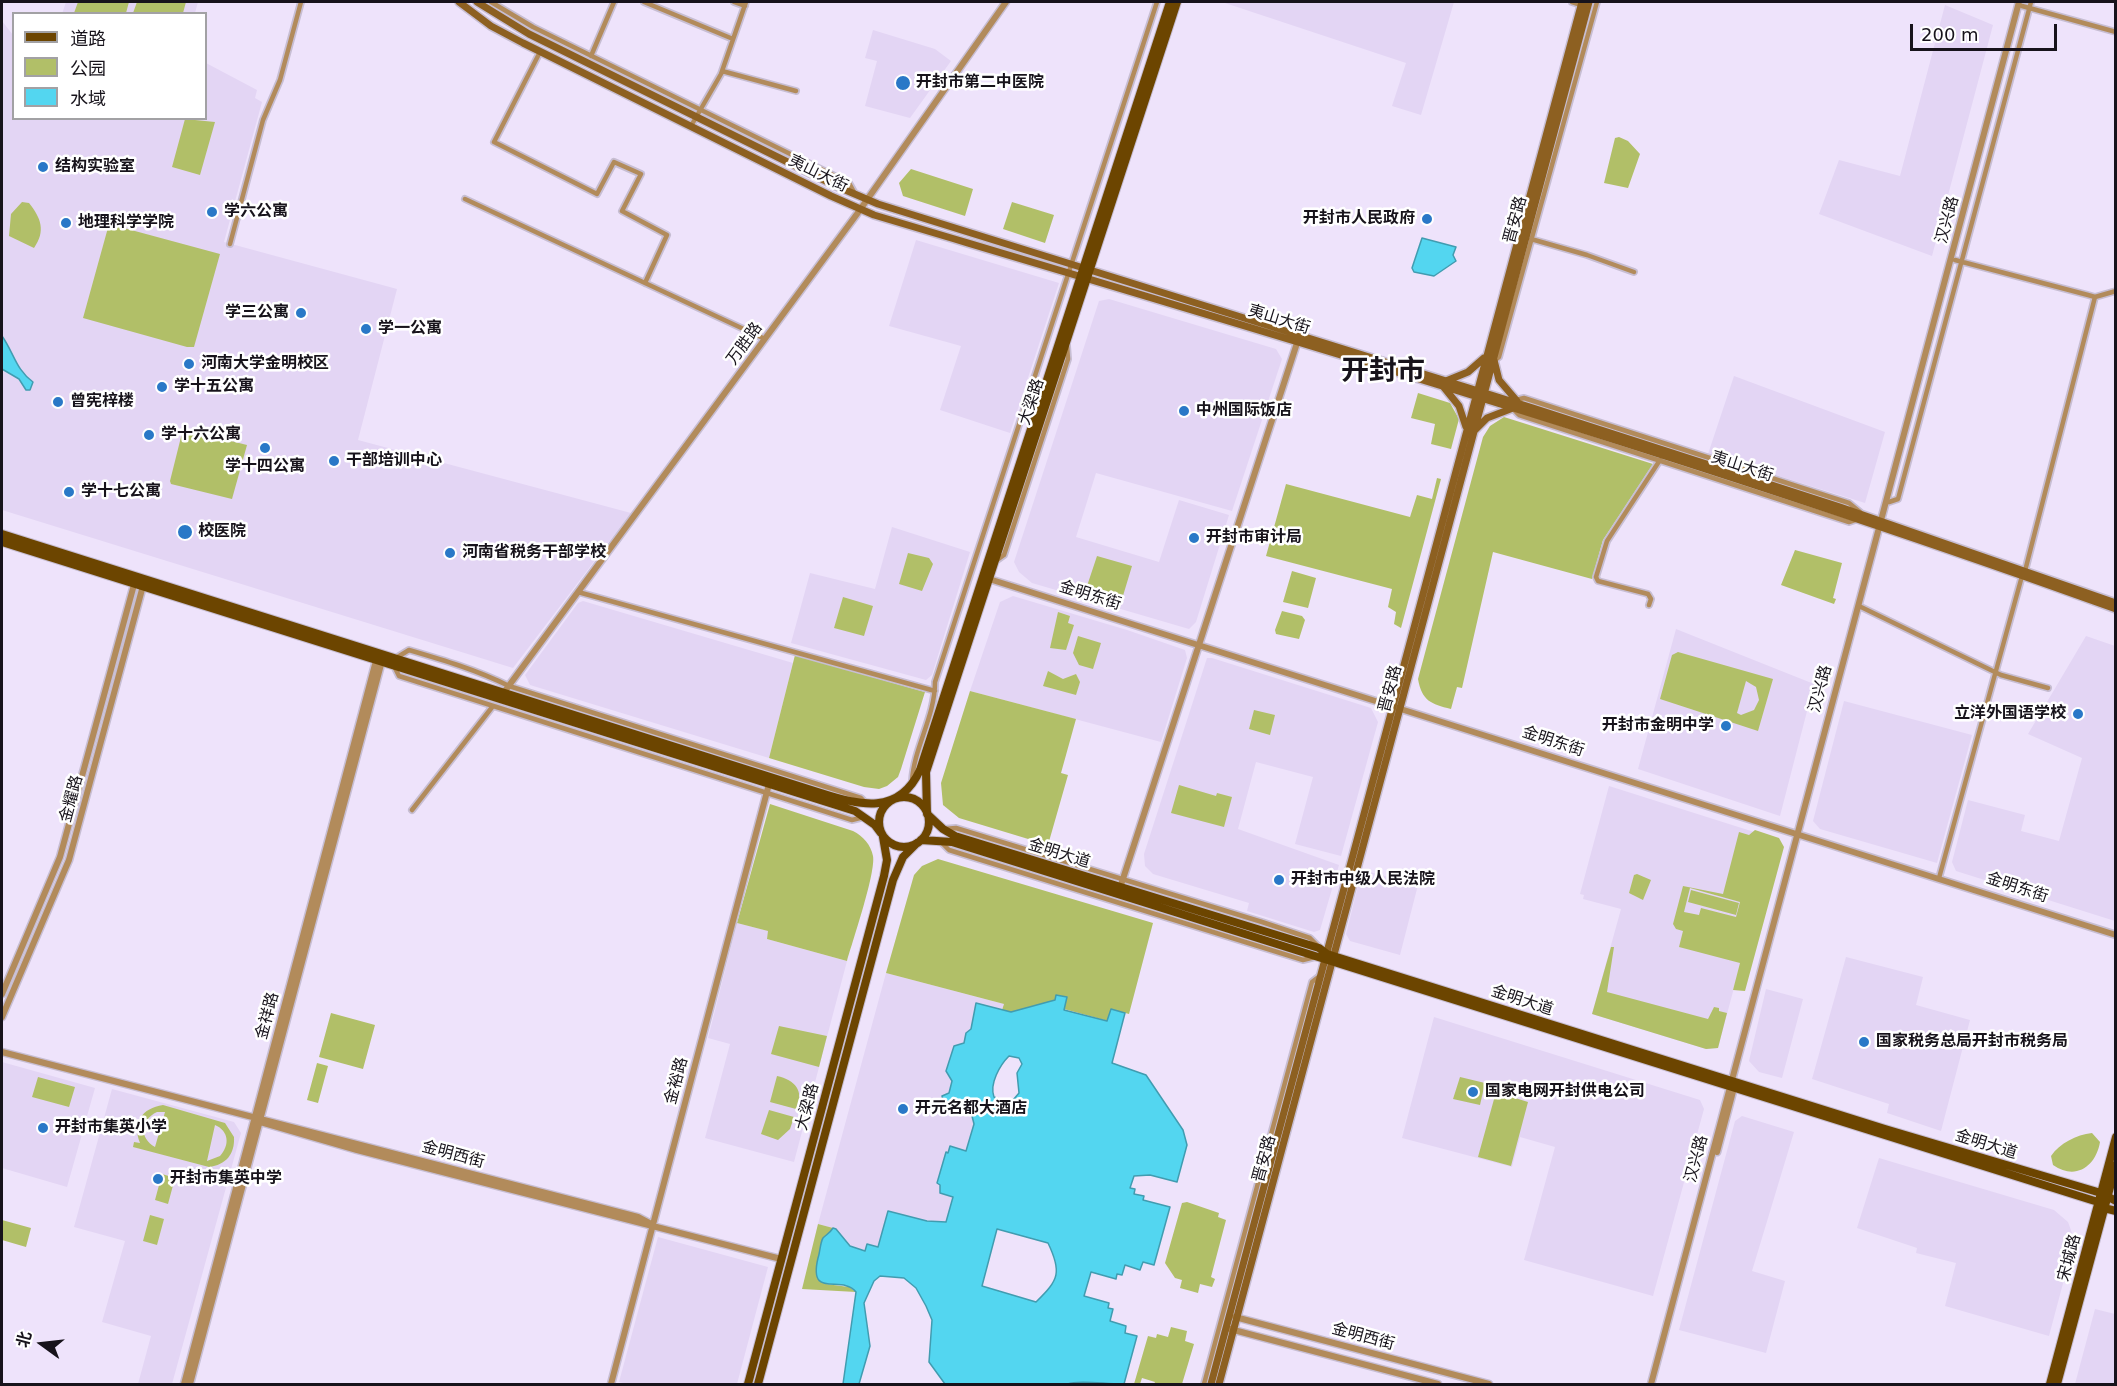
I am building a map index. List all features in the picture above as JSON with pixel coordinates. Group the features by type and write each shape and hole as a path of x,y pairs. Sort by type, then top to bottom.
{"main road":[{"name":"夷山大街","path":"459,2 491,26 540,52 860,209 1083,279 1514,404 2115,603"},
{"name":"夷山大街","path":"477,2 529,34 698,113 866,200 1444,383"},
{"name":"大梁路","path":"1087,269 1170,2"},
{"name":"大梁路","path":"892,800 912,784 920,770 1177,2"},
{"name":"晋安路","path":"1233,1316 1327,958 1480,394 1529,238 1589,2"},
{"name":"晋安路","path":"1492,358 1582,3"},
{"name":"大梁路","path":"927,814 926,772 986,577 994,561 1066,340 1083,279"},
{"path":"1492,358 1499,380 1514,404 1487,418 1470,431 1459,406 1444,383 1492,358"},
{"path":"2,534 135,581"},
{"path":"2,542 144,583 395,663 504,692 821,794 868,805 911,798 919,802 927,814 927,830 919,842 901,847 889,843 865,817 855,811 768,788 504,692"},
{"name":"夷山大街","path":"2023,573 2115,609"},
{"path":"882,835 879,816 892,800"},
{"name":"金明大道","path":"927,814 943,829 955,836 1319,948 1327,958"},
{"name":"大梁路","path":"748,1384 884,876 887,860 882,835"},
{"name":"大梁路","path":"758,1384 893,880 903,857 919,842"},
{"name":"金明大道","path":"919,842 952,842 1120,888 1327,958 2102,1200 2115,1201"},
{"name":"晋安路","path":"1219,1384 1233,1316 1327,958"},
{"name":"宋城路","path":"2056,1384 2102,1200 2115,1137"},
{"name":"宋城路","path":"2050,1384 2102,1200 2115,1164"},
{"name":"金明大道","path":"2102,1200 2115,1211"},
{"name":"晋安路","path":"1211,1384 1230,1329"}],"street":[{"path":"230,244 263,120 280,80 301,2"},
{"path":"491,2 533,27 698,113"},
{"path":"591,56 614,2"},
{"path":"644,2 734,39"},
{"path":"691,126 722,71 746,4 734,2"},
{"name":"万胜路","path":"504,692 860,209 1006,2"},
{"path":"912,784 912,768 935,699 935,682 1157,2"},
{"path":"1572,2 1582,3"},
{"path":"1597,2 1529,238 1634,272"},
{"path":"2023,4 2031,2"},
{"path":"2023,4 2115,32"},
{"name":"汉兴路","path":"1799,834 1882,524 1958,261 2023,4"},
{"name":"汉兴路","path":"1652,1384 2023,4"},
{"path":"540,52 494,142 597,194 614,162 641,174 622,211 667,235 645,283"},
{"path":"722,71 796,91"},
{"path":"465,199 765,339"},
{"path":"1958,261 2095,297 2115,291"},
{"path":"1939,878 2023,573 2095,297"},
{"path":"1120,888 1298,340"},
{"path":"1524,398 1849,503 1860,517 1849,522 1519,415 1514,404 1524,398"},
{"path":"1649,605 1651,599 1648,594 1599,581 1596,577 1607,541 1660,460"},
{"name":"金明东街","path":"986,577 2115,935"},
{"name":"金耀路","path":"2,994 60,857 135,581"},
{"name":"金耀路","path":"2,1017 69,860 144,583"},
{"path":"578,592 935,691"},
{"path":"1861,607 1996,671 2048,688"},
{"path":"412,810 493,706 504,692 484,674 409,650 395,663 399,676 493,706 768,788"},
{"name":"金祥路","path":"184,1384 380,658"},
{"name":"金裕路","path":"611,1384 768,788"},
{"path":"940,841 949,850 1040,880 1303,960 1327,958"},
{"path":"1204,1384 1312,982 1321,975"},
{"name":"金明西街","path":"2,1052 245,1116 368,1153 781,1259"},
{"name":"金祥路","path":"190,1384 257,1120"},
{"name":"金明西街","path":"1233,1316 1489,1384"},
{"name":"金明西街","path":"1230,1329 1438,1384"}],"shaded area":[{"path":"66,2 198,2 195,12 63,12"},
{"path":"1222,2 1454,2 1421,115 1392,106 1406,63"},
{"path":"1945,5 1993,25 1932,256 1819,214 1839,160 1900,176"},
{"name":"河南大学金明校区","path":"2,21 12,34 12,120 207,120 207,64 257,90 255,98 262,102 224,242 397,289 358,440 631,513 513,668 2,510"},
{"name":"开封市第二中医院","path":"873,30 935,49 951,61 910,118 865,106 877,61 865,58"},
{"path":"916,240 1059,283 1010,433 940,410 961,346 889,326"},
{"path":"1109,299 1276,349 1282,359 1232,511 1096,473 1076,537 1159,562 1179,500 1229,515 1196,622 1189,629 1032,583 1019,572 1014,562 1099,301"},
{"path":"1734,376 1885,432 1865,503 1708,454"},
{"path":"892,527 970,552 932,675 926,680 791,643 810,573 875,589"},
{"path":"1013,596 1185,650 1187,658 1161,742 970,691 1000,602"},
{"path":"583,601 793,663 769,758 530,685 525,675 578,603"},
{"name":"开封市金明中学","path":"1676,629 1814,684 1780,816 1638,769"},
{"path":"2086,636 2115,646 2115,921 1956,871 1952,862 1968,800 2025,815 2021,831 2059,841 2082,758 2028,734"},
{"path":"1207,658 1371,708 1378,722 1341,856 1295,844 1313,777 1256,762 1238,829 1339,865 1320,930 1314,932 1247,911 1249,903 1153,874 1145,866 1144,854"},
{"path":"1844,701 1972,735 1937,863 1820,829 1813,821"},
{"path":"1609,786 1770,837 1773,841 1718,1048 1706,1049 1592,1014 1621,909 1583,899 1584,895 1580,894"},
{"path":"1362,870 1418,885 1400,955 1350,941 1346,934"},
{"path":"737,923 769,931 767,939 847,961 794,1162 705,1138 730,1044 708,1038"},
{"name":"国家税务总局开封市税务局","path":"1846,957 1923,977 1916,1005 1970,1020 1941,1131 1887,1113 1889,1104 1812,1079"},
{"name":"开元名都大酒店","path":"886,973 1004,1004 1002,1010 976,1003 971,1029 966,1033 964,1044 958,1045 949,1093 971,1112 974,1124 966,1151 940,1184 953,1197 946,1222 928,1220 878,1248 865,1251 850,1246 836,1229 818,1224"},
{"path":"1766,989 1803,999 1782,1078 1759,1072 1749,1061"},
{"path":"1434,1017 1700,1100 1704,1109 1653,1296 1524,1260 1555,1147 1520,1137 1512,1167 1402,1138"},
{"name":"开封市集英小学","path":"2,1062 95,1088 67,1187 2,1168"},
{"name":"开封市集英中学","path":"112,1089 234,1122 241,1133 172,1384 138,1384 151,1336 102,1322 125,1241 74,1227"},
{"path":"1742,1116 1794,1132 1752,1271 1785,1281 1766,1353 1679,1330 1735,1121"},
{"path":"1879,1158 2054,1210 2068,1222 2072,1233 2067,1256 2070,1257 2049,1336 1945,1306 1956,1263 1916,1253 1917,1248 1857,1228"},
{"path":"658,1237 768,1267 737,1384 627,1384 619,1382"},
{"path":"2095,1309 2115,1314 2115,1384 2075,1384"}],"green space":[{"path":"78,2 129,2 126,12 74,12"},
{"path":"137,2 186,2 183,12 133,12"},
{"path":"185,120 215,122 200,175 172,167"},
{"path":"1619,137 1628,141 1640,154 1628,188 1604,183 1615,138"},
{"path":"911,169 973,189 965,216 903,196 899,183"},
{"path":"22,202 29,203 39,219 40,236 34,248 9,236 11,214"},
{"path":"1012,202 1054,215 1045,243 1003,229"},
{"path":"109,224 220,254 194,347 83,318"},
{"path":"1418,393 1450,403 1459,419 1451,449 1431,444 1435,424 1411,418"},
{"path":"1504,417 1653,464 1603,540 1592,579 1493,552 1462,688 1457,687 1451,709 1428,700 1422,692 1418,679 1483,437 1490,426"},
{"path":"183,429 247,445 232,499 171,484"},
{"path":"1437,478 1441,479 1401,628 1394,624 1396,612 1388,607 1392,589 1266,556 1286,484 1410,517 1417,495 1432,499"},
{"path":"1795,550 1842,563 1833,598 1836,599 1834,604 1781,585"},
{"path":"908,553 929,558 933,564 922,591 899,584"},
{"path":"1097,556 1132,566 1119,609 1083,598"},
{"path":"1292,571 1316,578 1308,608 1283,602"},
{"path":"843,597 873,606 864,636 834,628"},
{"path":"1282,611 1302,616 1305,620 1299,639 1276,634 1275,630"},
{"path":"1058,612 1070,616 1068,623 1074,625 1066,650 1050,648"},
{"path":"1078,636 1101,643 1093,669 1079,665 1073,653"},
{"path":"1678,652 1773,679 1758,731 1660,699 1672,655","holes":["1746,681 1756,687 1759,700 1754,710 1741,715 1737,713"]},
{"path":"795,655 925,692 898,777 887,786 879,789 864,787 769,758"},
{"path":"1048,671 1063,679 1076,674 1080,682 1076,695 1043,686"},
{"path":"970,691 1076,719 1061,773 1068,775 1048,845 959,818 943,805 941,783"},
{"path":"1254,710 1275,715 1270,735 1249,729"},
{"path":"1179,785 1216,796 1217,793 1232,797 1224,827 1171,813"},
{"path":"770,804 853,831 863,838 870,848 873,856 871,876 847,961 767,939 768,931 737,923"},
{"path":"1755,830 1779,838 1784,847 1745,991 1733,990 1740,963 1679,947 1683,931 1676,929 1673,924 1683,886 1723,894 1739,832 1749,835","holes":["1690,888 1740,902 1736,917 1701,908 1699,915 1684,912"]},
{"path":"938,859 1153,923 1129,1014 1111,1009 1108,1021 1064,1009 1056,995 1055,1000 1011,1012 1002,1010 1004,1004 886,973 914,875 922,866"},
{"path":"1637,874 1651,880 1643,900 1629,893 1634,875"},
{"path":"1691,890 1739,903 1736,915 1688,902"},
{"path":"1611,947 1614,947 1607,992 1708,1019 1714,1007 1719,1008 1719,1011 1727,1013 1718,1048 1706,1049 1592,1014"},
{"path":"331,1013 375,1025 363,1069 319,1057"},
{"path":"779,1026 827,1036 819,1067 771,1054"},
{"path":"317,1063 328,1066 318,1103 307,1100"},
{"path":"777,1076 789,1080 797,1087 799,1103 796,1109 770,1102"},
{"path":"38,1077 75,1087 69,1107 32,1097"},
{"path":"1460,1077 1485,1083 1480,1105 1453,1099"},
{"path":"1496,1092 1528,1102 1511,1166 1478,1157"},
{"path":"163,1105 225,1123 234,1137 233,1149 228,1158 220,1164 209,1167 133,1147 134,1142 140,1143 138,1123 144,1113","holes":["157,1112 165,1112 155,1147 146,1139 144,1129 147,1120","215,1125 223,1131 227,1143 220,1156 207,1161"]},
{"path":"769,1110 794,1117 790,1129 778,1140 761,1134"},
{"path":"2092,1133 2100,1142 2098,1151 2084,1169 2069,1172 2053,1165 2051,1156 2059,1147 2074,1138"},
{"path":"162,1174 175,1178 168,1204 155,1200"},
{"path":"1187,1202 1219,1213 1218,1217 1226,1220 1211,1277 1215,1279 1212,1287 1200,1284 1198,1293 1180,1288 1182,1280 1175,1278 1165,1263 1182,1203"},
{"path":"150,1215 164,1219 157,1245 143,1241"},
{"path":"2,1220 31,1228 26,1247 2,1240"},
{"path":"818,1224 833,1228 827,1236 826,1284 849,1287 856,1292 802,1289"},
{"path":"1171,1327 1187,1331 1185,1341 1194,1344 1182,1384 1154,1384 1155,1382 1142,1378 1140,1384 1134,1384 1148,1336 1156,1338 1157,1334 1168,1337"}],"water":[{"path":"1422,238 1456,247 1453,255 1456,261 1434,276 1414,272 1412,268"},
{"path":"2,336 19,367 33,382 30,390 26,390 19,379 2,369"},
{"path":"1056,995 1067,997 1064,1010 1107,1021 1111,1009 1125,1013 1112,1063 1146,1075 1183,1130 1187,1145 1177,1182 1150,1175 1134,1176 1130,1188 1135,1189 1134,1194 1144,1196 1143,1200 1170,1207 1154,1265 1143,1262 1140,1270 1125,1265 1122,1275 1117,1274 1116,1279 1091,1272 1084,1296 1109,1303 1108,1308 1113,1309 1110,1321 1126,1326 1125,1333 1137,1336 1124,1384 1079,1382 1068,1384 945,1384 929,1362 932,1320 916,1288 904,1278 880,1276 874,1281 864,1303 870,1346 859,1384 843,1384 856,1292 850,1287 828,1284 818,1278 816,1271 823,1238 833,1228 850,1246 865,1251 867,1244 878,1247 888,1211 927,1221 946,1222 953,1197 940,1193 940,1185 937,1183 946,1152 948,1153 950,1146 966,1151 974,1124 971,1112 944,1105 942,1096 949,1093 952,1081 946,1071 954,1046 964,1043 966,1033 971,1029 976,1003 1011,1012 1055,1000","holes":["1009,1056 1019,1058 1022,1064 1017,1073 1019,1093 1013,1100 1005,1101 994,1097 993,1086 1002,1064","997,1229 1048,1243 1055,1261 1056,1275 1050,1288 1036,1302 982,1286"]}],"place":[{"name":"开封市第二中医院","path":"903,83"},
{"name":"结构实验室","path":"43,167"},
{"name":"学六公寓","path":"212,212"},
{"name":"开封市人民政府","path":"1427,219"},
{"name":"地理科学学院","path":"66,223"},
{"name":"学三公寓","path":"301,313"},
{"name":"学一公寓","path":"366,329"},
{"name":"河南大学金明校区","path":"189,364"},
{"name":"学十五公寓","path":"162,387"},
{"name":"曾宪梓楼","path":"58,402"},
{"name":"中州国际饭店","path":"1184,411"},
{"name":"学十六公寓","path":"149,435"},
{"name":"学十四公寓","path":"265,448"},
{"name":"干部培训中心","path":"334,461"},
{"name":"学十七公寓","path":"69,492"},
{"name":"校医院","path":"185,532"},
{"name":"开封市审计局","path":"1194,538"},
{"name":"河南省税务干部学校","path":"450,553"},
{"name":"立洋外国语学校","path":"2078,714"},
{"name":"开封市金明中学","path":"1726,726"},
{"name":"开封市中级人民法院","path":"1279,880"},
{"name":"国家税务总局开封市税务局","path":"1864,1042"},
{"name":"国家电网开封供电公司","path":"1473,1092"},
{"name":"开元名都大酒店","path":"903,1109"},
{"name":"开封市集英小学","path":"43,1128"},
{"name":"开封市集英中学","path":"158,1179"}],"district":[{"name":"开封市","path":"1383,373"}]}
